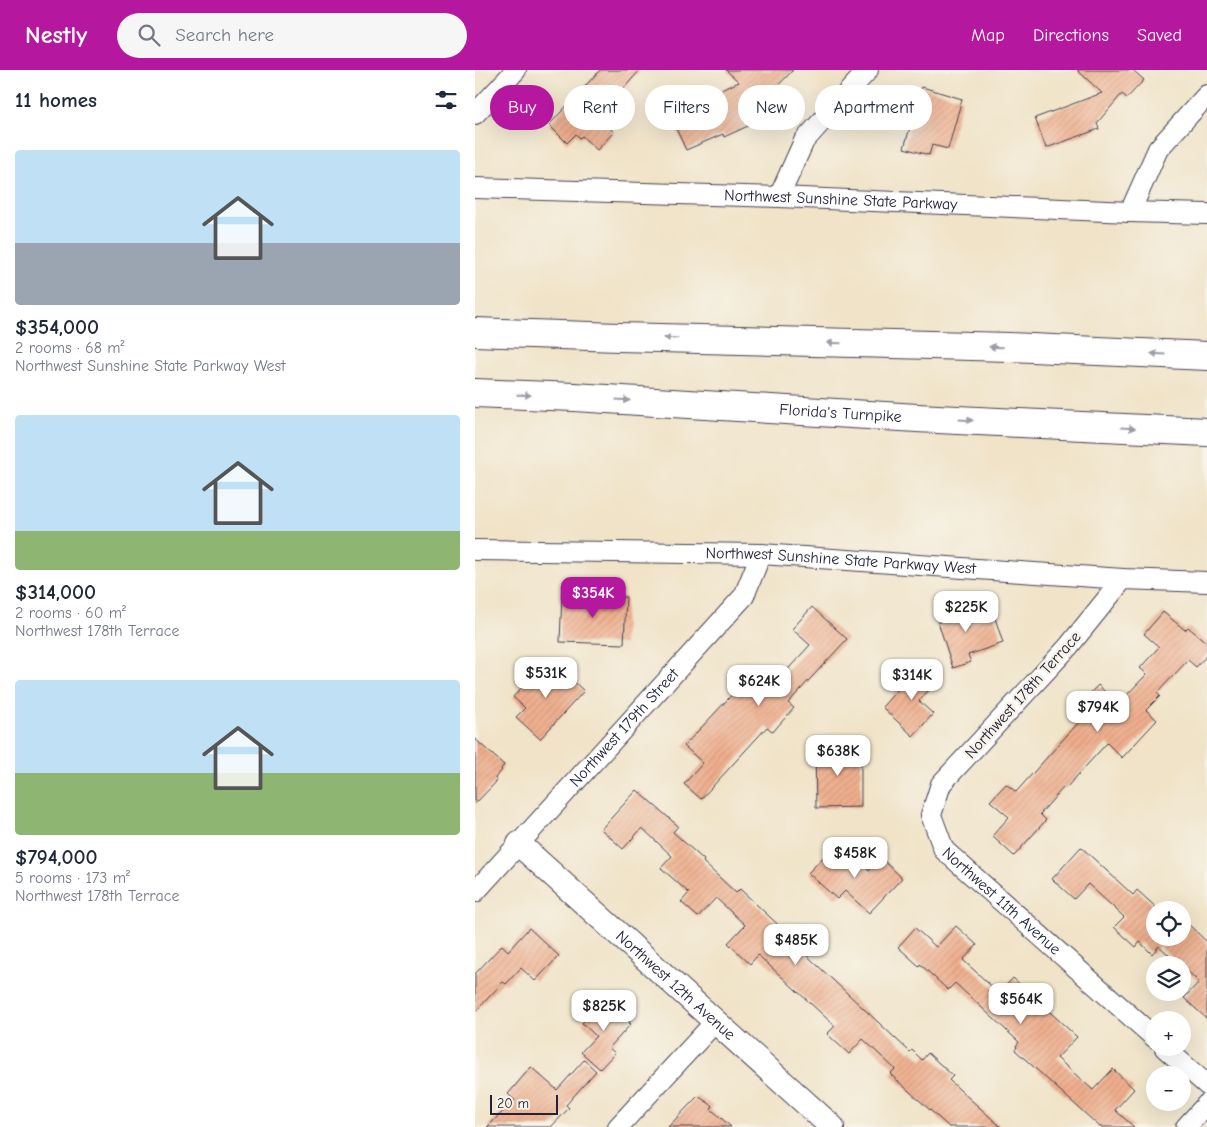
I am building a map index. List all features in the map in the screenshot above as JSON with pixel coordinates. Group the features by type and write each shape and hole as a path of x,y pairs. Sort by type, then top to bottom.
{"highway":[{"path":"475,332 1010,347 1207,356"},
{"name":"Florida's Turnpike","path":"475,393 1207,432"}],"street":[{"path":"475,114 516,70"},
{"path":"779,197 804,141 867,70"},
{"path":"1130,212 1158,149 1207,96"},
{"name":"Northwest Sunshine State Parkway","path":"475,188 779,197 1207,214"},
{"name":"Northwest Sunshine State Parkway West","path":"475,550 761,554 1123,579 1207,582"},
{"name":"Northwest 179th Street","path":"475,892 744,596 761,554"},
{"name":"Northwest 178th Terrace","path":"931,815 941,784 1068,647 1123,579"},
{"name":"Northwest 11th Avenue","path":"931,815 944,850 1146,1030"},
{"name":"Northwest 12th Avenue","path":"519,844 832,1127"},
{"path":"618,1127 715,1022"},
{"path":"1174,1056 1207,1085"},
{"path":"1186,1127 1207,1104"}],"building":[{"path":"600,70 640,70 627,85 586,85"},
{"path":"726,70 793,70 779,85 738,85 739,130 724,137 723,134 686,150 677,130 728,130 728,87 739,82"},
{"path":"1077,70 1133,70 1144,80 1127,98 1122,94 1097,123 1099,129 1046,148 1035,118 1102,93"},
{"path":"932,90 962,99 948,149 932,145 929,155 904,148 909,130 932,130"},
{"path":"564,109 564,130 612,130 614,132 597,150 582,136 580,138 576,134 567,143 554,130 554,120"},
{"path":"562,593 612,594 613,597 626,597 624,644 560,642"},
{"path":"958,599 967,625 994,615 1003,643 968,655 971,662 953,668 935,607"},
{"path":"812,607 847,639 788,703 794,708 773,732 767,727 701,799 684,784 703,763 684,746 743,683 758,696 776,675 780,678 810,645 792,629"},
{"path":"1163,612 1185,630 1188,627 1207,643 1207,655 1196,667 1188,660 1157,693 1160,696 1146,710 1157,720 1122,758 1107,743 1066,788 1064,787 1040,814 1046,820 1014,856 992,836 1009,817 990,801 1006,784 1016,792 1086,714 1078,706 1098,685 1118,704 1147,674 1140,668 1159,647 1144,634"},
{"path":"550,660 584,691 540,739 516,717 525,708 513,697"},
{"path":"921,664 938,680 919,701 933,714 913,736 882,707"},
{"path":"475,739 504,765 495,778 497,781 475,804"},
{"path":"815,747 861,747 861,807 816,808"},
{"path":"637,790 678,826 673,832 736,893 740,889 788,934 786,936 910,1052 912,1050 922,1060 928,1053 953,1076 949,1080 1001,1127 949,1127 890,1074 895,1069 863,1039 849,1054 827,1034 835,1026 758,955 750,964 728,943 745,925 716,898 698,917 681,902 689,893 661,868 672,856 642,828 623,849 601,829"},
{"path":"1081,847 1133,895 1137,890 1149,901 1146,901 1146,946 1159,946 1152,954 1140,942 1136,947 1114,927 1124,917 1088,884 1074,899 1052,879"},
{"path":"832,848 851,865 856,859 869,871 881,858 902,878 869,913 845,891 837,899 808,873"},
{"path":"956,926 977,945 963,960 999,993 1013,978 1077,1037 1057,1058 1093,1090 1113,1069 1134,1089 1115,1110 1134,1127 1100,1127 1015,1050 1019,1042 955,983 948,990 898,947 915,928 936,947"},
{"path":"1191,927 1207,942 1207,1019 1187,1001 1191,1001 1191,991 1199,982 1191,974 1191,956 1170,956 1159,946 1191,946"},
{"path":"529,928 559,956 535,981 521,968 506,984 503,982 475,1012 475,974 502,945 508,951"},
{"path":"605,998 631,1024 609,1048 615,1053 600,1069 581,1052 596,1036 582,1023"},
{"path":"584,1060 596,1071 566,1105 569,1108 551,1127 487,1127 515,1100 508,1094 531,1067 557,1090"},
{"path":"698,1096 713,1106 711,1109 731,1127 668,1127"}]}
